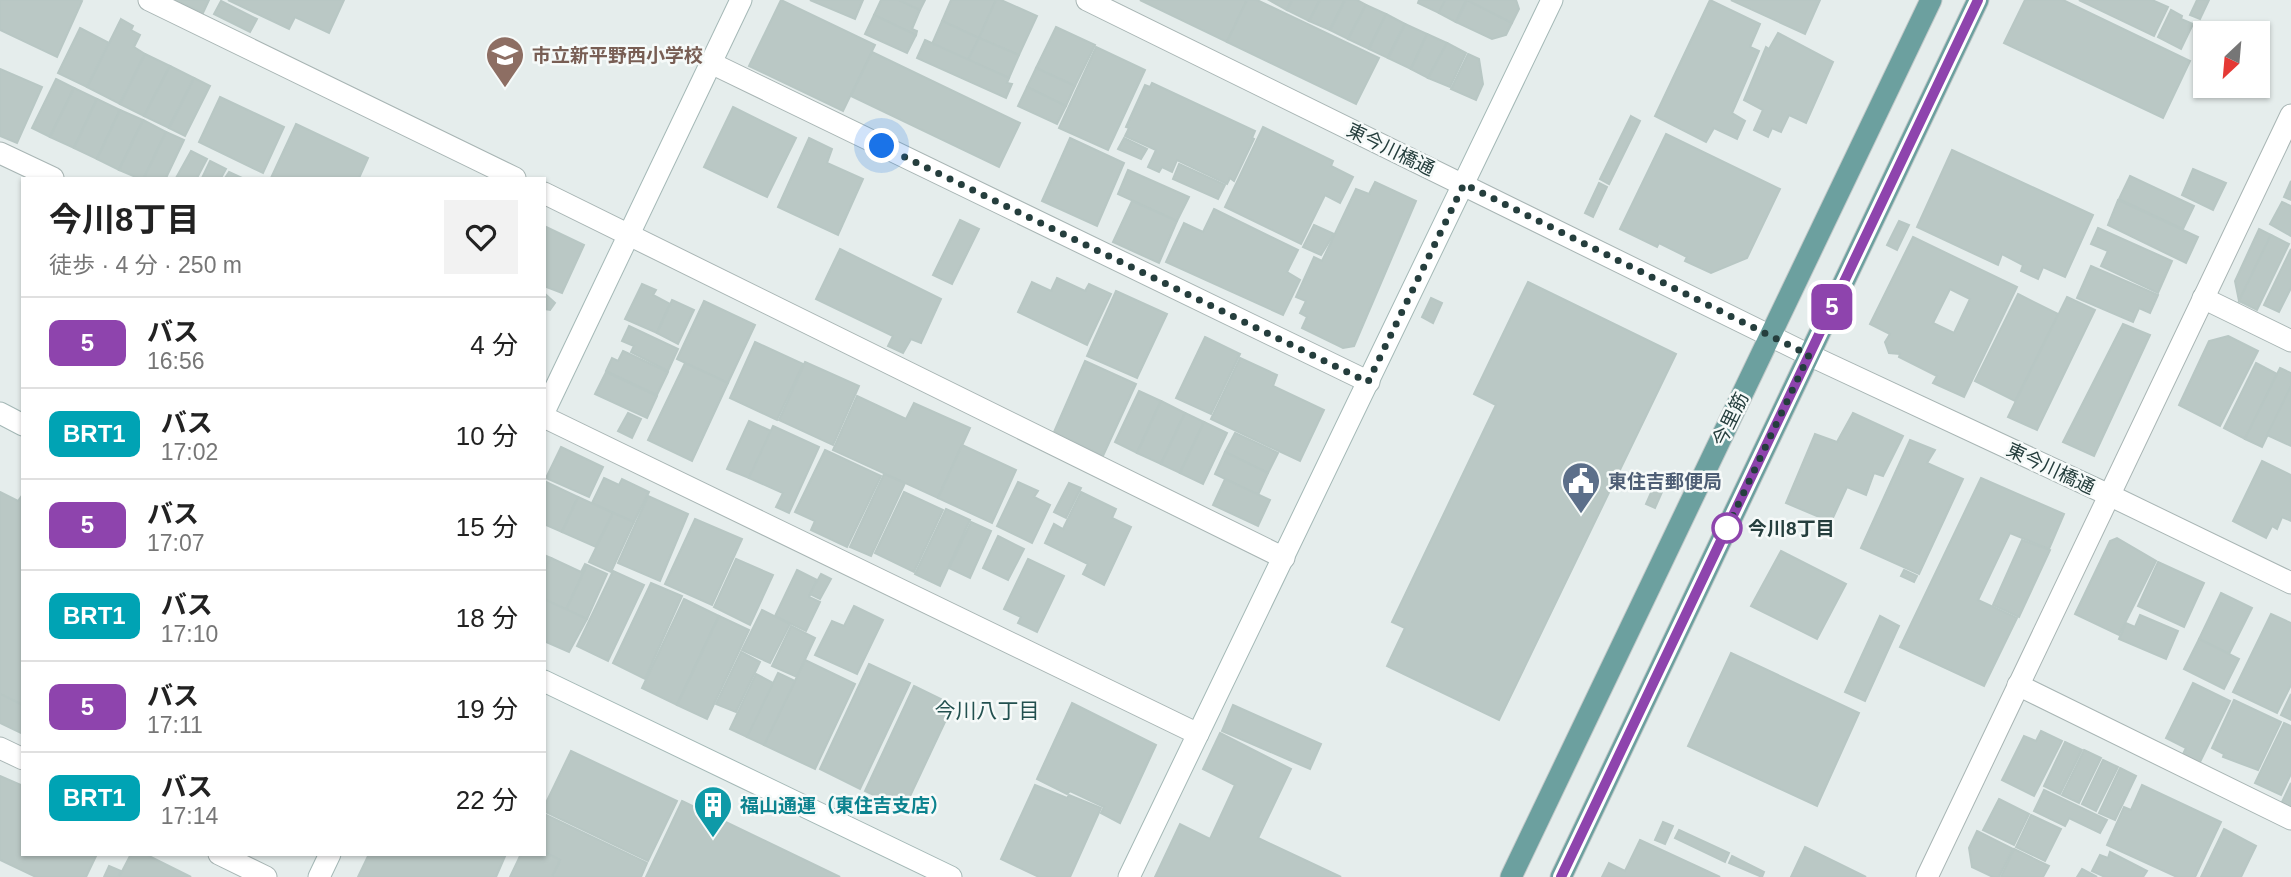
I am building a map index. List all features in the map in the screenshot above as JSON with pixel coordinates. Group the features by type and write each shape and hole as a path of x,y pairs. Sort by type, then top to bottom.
{"main road":[{"name":"今里筋","path":"1511,877 1931,0"},
{"path":"1561,877 1978,0"}],"street":[{"path":"149,0 513,177"},
{"path":"546,410 741,0"},
{"name":"東今川橋通","path":"1087,0 1809,355 2291,583"},
{"path":"1129,877 1552,0"},
{"path":"711,63 1368,382"},
{"path":"1929,876 2290,119"},
{"path":"0,153 51,177"},
{"path":"546,194 1284,558"},
{"path":"2203,299 2291,341"},
{"path":"0,414 21,424"},
{"path":"546,415 1198,734"},
{"path":"546,682 951,877"},
{"path":"2018,685 2291,819"},
{"path":"0,748 21,758"},
{"path":"223,856 266,877"},
{"path":"319,877 329,856"}],"building":[{"path":"0,0 82,1 57,57 0,30"},
{"path":"175,0 209,0 203,13"},
{"path":"228,0 344,0 329,33 295,17 289,29"},
{"path":"781,0 875,45 843,111 749,66"},
{"path":"810,0 863,0 855,19"},
{"path":"881,0 899,0 920,10 912,29 917,31 916,35 874,15"},
{"path":"899,0 925,0 920,10"},
{"path":"951,0 996,0 979,38 942,21"},
{"path":"996,0 1037,16 1019,55 979,38"},
{"path":"1140,0 1247,0 1227,42"},
{"path":"1247,0 1257,0 1379,58 1356,104 1227,42"},
{"path":"1269,0 1292,0 1287,10"},
{"path":"1292,0 1320,0 1309,21 1287,10"},
{"path":"1320,0 1345,0 1330,30 1309,21"},
{"path":"1345,0 1357,0 1366,5 1348,39 1330,30"},
{"path":"1419,0 1445,0 1439,13 1418,3"},
{"path":"1445,0 1466,0 1456,22 1439,13"},
{"path":"1467,0 1512,23 1506,35 1492,39 1456,22"},
{"path":"1467,0 1516,0 1519,9 1512,23"},
{"path":"1710,0 1760,24 1750,47 1759,51 1732,113 1745,121 1737,139 1714,128 1706,142 1655,116"},
{"path":"1731,0 1820,0 1805,34"},
{"path":"2025,0 2063,0 2190,61 2163,118 2004,43"},
{"path":"2079,0 2152,0 2168,7 2154,36"},
{"path":"2197,0 2209,0 2200,19 2190,15"},
{"path":"221,1 257,19 250,32 214,14"},
{"path":"1366,5 1386,14 1369,49 1348,39"},
{"path":"2171,10 2182,16 2181,19 2193,24 2181,49 2158,37"},
{"path":"1386,14 1405,24 1388,58 1369,49"},
{"path":"874,15 916,35 907,53 865,34"},
{"path":"121,19 133,26 131,30 140,35 134,47 145,54 120,104 87,87"},
{"path":"942,21 979,38 968,60 932,44"},
{"path":"1405,24 1427,34 1411,69 1388,58"},
{"path":"1056,27 1095,45 1075,86 1036,68"},
{"path":"80,28 109,43 87,87 58,73"},
{"path":"1778,33 1833,62 1806,123 1789,115 1781,132 1772,128 1768,137 1754,130 1763,110 1744,100 1766,47 1769,49"},
{"path":"1427,34 1447,43 1428,78 1411,69"},
{"path":"979,38 1019,55 1009,78 968,60"},
{"path":"925,40 1009,78 1007,83 1012,84 1006,98 917,58"},
{"path":"1447,43 1466,53 1450,87 1428,78"},
{"path":"1096,47 1145,70 1108,150 1059,128"},
{"path":"872,52 1020,123 999,167 851,96"},
{"path":"145,54 170,66 144,116 120,104"},
{"path":"1468,54 1479,59 1483,84 1476,100 1451,89"},
{"path":"170,66 194,78 169,128 144,116"},
{"path":"1036,68 1075,86 1066,106 1027,87"},
{"path":"0,69 42,87 17,143 0,136"},
{"path":"194,78 210,86 185,136 169,128"},
{"path":"56,79 74,88 50,137 32,128"},
{"path":"1152,83 1255,131 1252,138 1254,139 1234,181 1230,178 1227,184 1177,160 1172,172 1162,167 1159,172 1148,167 1156,150 1125,136 1129,128 1126,127 1145,85 1150,87"},
{"path":"1027,87 1066,106 1057,124 1018,106"},
{"path":"74,88 97,99 74,148 50,137"},
{"path":"220,97 284,127 263,173 199,142"},
{"path":"97,99 120,110 97,159 74,148"},
{"path":"733,107 796,138 767,197 704,167"},
{"path":"120,110 143,120 119,170 97,159"},
{"path":"1631,116 1640,121 1609,184 1600,179"},
{"path":"143,120 166,132 144,177 136,177 119,170"},
{"path":"296,124 368,158 359,177 271,177"},
{"path":"1263,127 1333,161 1331,166 1353,177 1340,203 1325,195 1301,244 1225,207"},
{"path":"166,132 184,140 166,177 144,177"},
{"path":"1666,134 1780,189 1747,258 1711,273 1685,261 1687,257 1659,243 1657,247 1620,229"},
{"path":"809,138 832,149 827,163 863,179 838,235 778,207"},
{"path":"1070,138 1124,163 1097,226 1042,201"},
{"path":"1124,138 1147,149 1141,159 1118,149"},
{"path":"1952,150 2093,215 2065,277 2043,267 2038,279 2021,271 2023,265 2002,254 1998,265 1917,227"},
{"path":"191,151 207,159 198,177 177,177"},
{"path":"210,161 226,169 222,177 202,177"},
{"path":"1179,164 1225,185 1218,199 1173,179"},
{"path":"2193,169 2226,183 2213,210 2182,195"},
{"path":"1128,170 1189,197 1177,221 1118,194"},
{"path":"229,172 240,177 226,177"},
{"path":"2130,176 2194,206 2183,229 2119,199"},
{"path":"2291,181 2291,200 2284,197"},
{"path":"1375,182 1416,201 1354,346 1343,348 1302,328 1307,317 1300,313 1306,301 1296,297 1314,257 1322,261 1356,189 1369,194"},
{"path":"1599,183 1607,187 1593,217 1585,213"},
{"path":"2118,200 2198,237 2186,263 2108,225"},
{"path":"1132,201 1177,221 1159,263 1113,242"},
{"path":"2282,202 2291,206 2291,236 2270,224"},
{"path":"1214,209 1298,250 1287,272 1300,280 1283,315 1166,262 1184,223 1203,232"},
{"path":"960,220 979,229 952,284 933,275"},
{"path":"1899,221 1909,225 1897,250 1887,245"},
{"path":"1314,225 1334,234 1321,255 1303,247"},
{"path":"546,227 584,245 562,293 546,287"},
{"path":"2098,228 2172,261 2158,293 2101,266 2108,251 2091,244"},
{"path":"2259,229 2271,235 2239,301 2235,281"},
{"path":"2271,235 2289,244 2257,310 2239,301"},
{"path":"1913,237 2017,287 1964,397 1933,383 1937,376 1899,357 1900,354 1889,353 1885,342 1890,334 1870,324","holes":["1950,289 1970,299 1954,333 1933,323"]},
{"path":"840,249 941,299 921,343 911,339 903,353 888,346 893,336 816,299"},
{"path":"2291,249 2291,288 2279,312 2264,305"},
{"path":"2091,266 2158,295 2150,313 2139,308 2133,322 2077,298"},
{"path":"1057,278 1085,291 1089,284 1111,294 1087,345 1018,312 1032,282 1051,291"},
{"path":"1528,282 1676,354 1499,720 1387,666 1405,628 1392,622 1496,405 1474,394"},
{"path":"642,284 656,290 653,295 670,304 657,333 625,319"},
{"path":"1116,291 1167,314 1137,378 1087,356"},
{"path":"2018,294 2058,314 2015,401 1975,381"},
{"path":"546,295 555,303 550,310 546,309"},
{"path":"2067,297 2095,310 2037,430 2008,417"},
{"path":"1431,298 1442,303 1433,323 1422,317"},
{"path":"672,300 694,310 678,344 657,333"},
{"path":"704,301 755,325 728,383 677,359"},
{"path":"2123,324 2150,335 2094,456 2063,442"},
{"path":"629,326 678,349 668,371 631,352 634,346 622,341"},
{"path":"2228,336 2258,351 2220,426 2179,405 2209,341"},
{"path":"1205,337 1240,354 1211,414 1176,398"},
{"path":"755,342 803,364 777,420 730,398"},
{"path":"623,351 668,372 657,395 606,371 612,358 618,361"},
{"path":"1240,358 1277,375 1273,386 1324,410 1300,461 1211,419"},
{"path":"1085,361 1136,384 1103,456 1054,432"},
{"path":"805,362 859,386 833,445 779,420"},
{"path":"685,363 728,383 692,461 648,440"},
{"path":"2256,363 2277,374 2245,439 2224,428"},
{"path":"2280,368 2291,373 2291,386 2262,447 2245,439"},
{"path":"606,372 657,396 647,418 595,394"},
{"path":"2291,386 2291,446 2267,435"},
{"path":"1139,391 1161,401 1137,453 1115,442"},
{"path":"857,396 906,419 914,403 970,428 938,498 833,450"},
{"path":"1161,401 1185,413 1161,464 1137,453"},
{"path":"628,413 641,419 632,438 618,431"},
{"path":"1185,413 1204,422 1180,473 1161,464"},
{"path":"1853,413 1903,436 1883,476 1874,473 1866,495 1847,487 1831,522 1786,503 1815,434 1837,442"},
{"path":"749,421 771,431 749,478 727,469"},
{"path":"1204,422 1227,433 1203,484 1180,473"},
{"path":"773,426 819,447 789,513 776,507 783,493 749,478"},
{"path":"1235,433 1278,453 1268,473 1225,452"},
{"path":"1910,440 1935,450 1927,463 1963,479 1919,574 1861,548"},
{"path":"962,445 1016,470 992,523 938,498"},
{"path":"561,447 603,467 589,497 546,478"},
{"path":"825,450 881,476 847,547 811,530 815,521 795,512"},
{"path":"1225,452 1268,473 1258,495 1215,474"},
{"path":"2262,461 2291,475 2291,521 2282,517 2277,529 2272,526 2266,538 2233,521"},
{"path":"884,474 905,483 871,556 850,547"},
{"path":"604,478 619,485 622,479 649,492 634,522 592,503"},
{"path":"1981,478 2064,514 2049,549 2010,533 1978,600 2017,618 1984,686 1900,647"},
{"path":"1225,479 1270,500 1258,526 1213,505"},
{"path":"1657,479 1666,483 1655,508 1646,504"},
{"path":"546,482 578,497 562,532 546,525"},
{"path":"1018,482 1038,491 1034,497 1050,505 1032,543 997,526"},
{"path":"1069,483 1081,488 1066,518 1054,512"},
{"path":"0,492 18,501 21,497 21,704 0,694"},
{"path":"904,492 943,510 914,572 875,553"},
{"path":"1081,492 1116,509 1112,518 1131,527 1104,585 1083,574 1088,564 1045,543 1054,524 1063,529"},
{"path":"648,496 688,514 660,581 618,563"},
{"path":"578,497 613,513 596,547 562,532"},
{"path":"946,509 970,520 940,586 915,574"},
{"path":"613,513 634,522 611,572 589,562"},
{"path":"695,519 742,539 712,605 665,584"},
{"path":"971,522 991,531 970,578 949,568"},
{"path":"998,536 1024,549 1008,580 983,568"},
{"path":"2117,538 2156,561 2119,635 2075,614 2110,541"},
{"path":"2022,540 2050,550 2019,617 1993,605"},
{"path":"1781,551 1846,584 1817,639 1751,606"},
{"path":"551,558 581,572 585,564 587,565 566,610 546,600 546,567"},
{"path":"736,559 773,575 750,625 714,607"},
{"path":"1028,559 1064,576 1037,632 1018,623 1021,617 1004,609"},
{"path":"2158,562 2204,583 2184,627 2138,606"},
{"path":"587,565 607,574 587,619 566,610"},
{"path":"797,570 817,580 809,597 820,602 806,631 775,616"},
{"path":"1904,570 1917,576 1914,582 1901,576"},
{"path":"613,571 644,585 608,661 577,646"},
{"path":"821,574 831,579 820,599 810,594"},
{"path":"651,583 682,596 645,679 613,663"},
{"path":"2221,593 2252,608 2229,654 2199,639"},
{"path":"684,599 719,616 677,705 642,688"},
{"path":"546,600 587,619 569,652 546,642"},
{"path":"854,606 883,620 857,674 815,655 832,621 844,626"},
{"path":"762,610 790,624 770,663 742,650"},
{"path":"2271,614 2291,623 2291,685 2277,713 2233,692"},
{"path":"2140,615 2178,631 2166,659 2119,639 2126,623 2135,627"},
{"path":"719,616 749,630 707,719 677,705"},
{"path":"1880,616 1899,626 1865,701 1845,692"},
{"path":"791,626 815,638 797,677 772,666"},
{"path":"2199,639 2239,659 2224,689 2184,669"},
{"path":"741,652 760,662 736,712 716,704"},
{"path":"1731,653 1859,713 1817,806 1688,746"},
{"path":"805,660 855,684 815,769 764,745"},
{"path":"869,664 910,683 860,789 820,769"},
{"path":"778,673 795,681 764,745 747,737"},
{"path":"756,674 773,683 747,737 730,729"},
{"path":"2193,683 2230,701 2198,766 2181,758 2186,748 2166,738"},
{"path":"914,686 953,705 904,809 865,791"},
{"path":"0,694 21,704 21,733 0,723"},
{"path":"2291,694 2291,720 2281,715"},
{"path":"2234,700 2281,722 2258,770 2223,757 2224,754 2212,748"},
{"path":"1072,703 1156,745 1120,823 1101,813 1104,807 1070,791 1067,794 1037,779"},
{"path":"1233,705 1321,744 1310,769 1222,731"},
{"path":"2284,723 2291,726 2291,774 2281,795 2255,783"},
{"path":"2041,731 2062,741 2034,796 2002,780 2024,736 2036,741"},
{"path":"1220,733 1291,769 1258,838 1341,877 1155,877 1180,824 1210,839 1235,785 1203,769"},
{"path":"2065,742 2082,750 2060,794 2044,786"},
{"path":"2084,750 2101,758 2079,803 2062,795"},
{"path":"571,751 677,801 648,861 546,812 546,803"},
{"path":"2103,760 2118,767 2096,811 2082,804"},
{"path":"2120,768 2136,776 2115,820 2099,813"},
{"path":"0,776 21,785 21,856 96,856 86,877 36,877 0,860"},
{"path":"2291,783 2291,809 2281,804"},
{"path":"1035,785 1101,808 1070,877 1039,877 1001,859"},
{"path":"2142,785 2221,822 2195,877 2177,877 2107,845 2124,807 2131,810"},
{"path":"2044,790 2107,820 2100,833 2069,818 2065,826 2034,811"},
{"path":"1999,799 2029,814 2014,845 1983,830"},
{"name":"福山通運（東住吉支店）","path":"682,801 840,877 646,877"},
{"path":"546,815 647,863 641,877 552,877 560,860 546,853"},
{"path":"2031,815 2061,829 2045,861 2016,847"},
{"path":"1663,822 1673,826 1665,844 1655,840"},
{"path":"2224,829 2256,846 2241,877 2201,877"},
{"path":"1679,830 1729,853 1725,862 1675,838"},
{"path":"1977,831 2013,849 1999,877 1972,867 1969,848"},
{"path":"1640,840 1720,877 1602,877 1609,863 1625,871"},
{"path":"1805,847 1866,877 1791,877"},
{"path":"2014,849 2049,866 2043,877 2001,877"},
{"path":"2110,852 2147,871 2143,877 2105,877 2092,871 2100,855 2108,858"},
{"path":"546,853 560,860 552,877 510,877 520,856 546,856"},
{"path":"130,856 149,856 191,877 119,877"},
{"path":"368,856 505,856 496,877 358,877"},
{"path":"1732,856 1764,872 1762,877 1729,863"},
{"path":"109,866 121,871 118,877 104,877"},
{"path":"2082,869 2097,877 2077,877"}],"bus line":[{"name":"5","path":"1561,877 1978,0"}],"place":[{"name":"市立新平野西小学校","path":"505,89"},
{"name":"東住吉郵便局","path":"1581,515"},
{"name":"今川8丁目","path":"1727,528"},
{"name":"福山通運（東住吉支店）","path":"713,839"}],"district":[{"name":"今川八丁目","path":"987,711"}],"route":[{"path":"882,146 1368,382 1464,184 1809,355 1727,528"}]}
